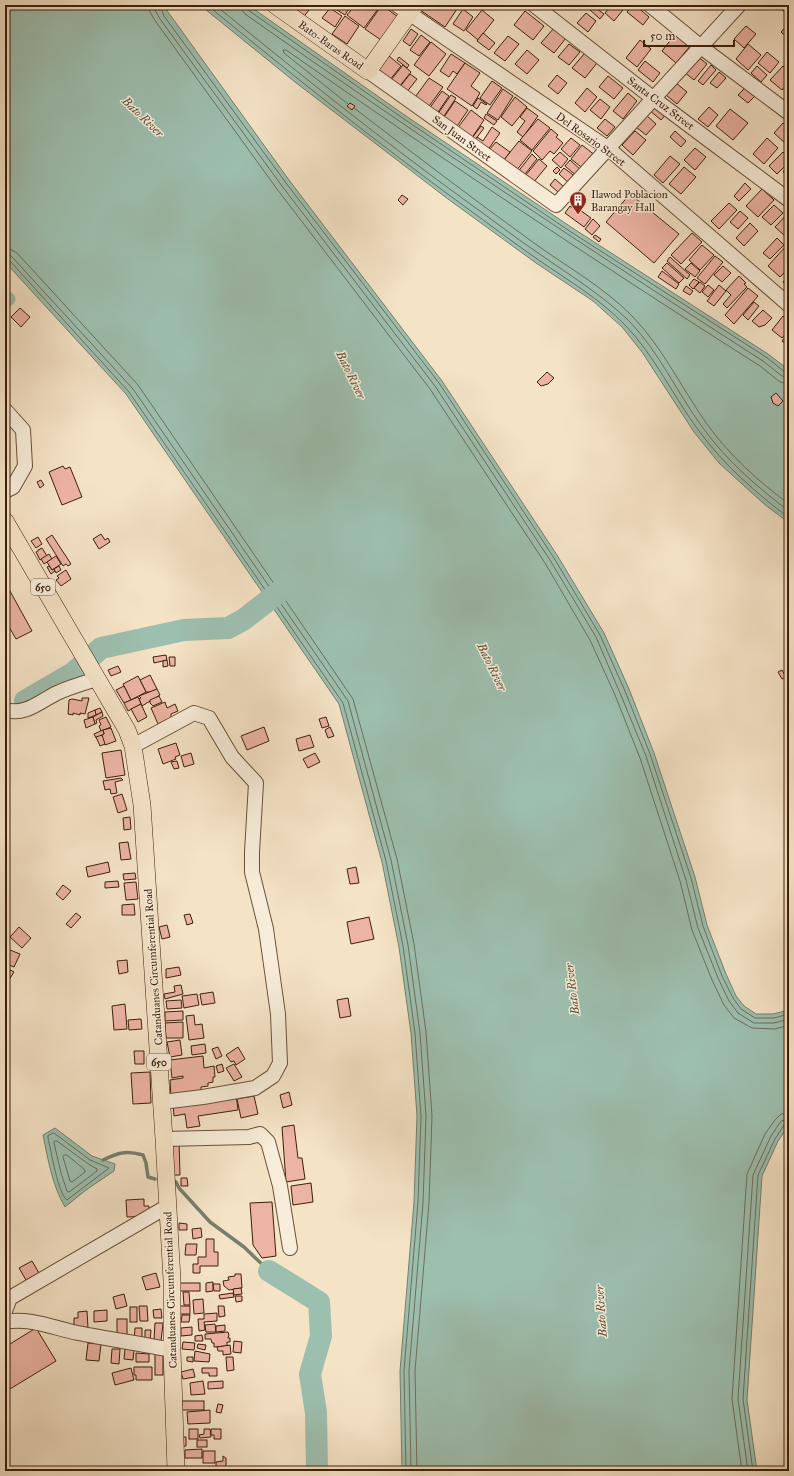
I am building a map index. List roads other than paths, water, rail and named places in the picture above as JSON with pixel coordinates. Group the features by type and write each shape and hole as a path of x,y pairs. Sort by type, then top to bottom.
{"main road":[{"name":"Bato-Baras Road","path":"275,5 368,71"},
{"path":"368,71 407,8"},
{"name":"Catanduanes Circumferential Road","path":"5,521 127,730 133,746 142,805 162,1102 172,1280 172,1350 176,1471"}],"street":[{"name":"Santa Cruz Street","path":"534,5 789,200"},
{"path":"650,5 700,47 789,112"},
{"path":"609,149 739,5"},
{"name":"Del Rosario Street","path":"407,8 609,149 789,305"},
{"name":"San Juan Street","path":"368,71 556,205 609,149"},
{"path":"5,410 23,430 25,466 13,487 5,491"},
{"path":"5,710 27,710 58,692 89,666"},
{"path":"133,746 194,713 209,718 232,758 256,783 252,872 266,929 278,1014 280,1063 274,1076 255,1088 162,1102"},
{"path":"164,1139 249,1137 260,1134 268,1142 280,1186 290,1248"},
{"path":"5,1311 8,1296 168,1206"},
{"path":"5,1322 15,1319 33,1322 78,1333 172,1350"}],"water":[{"name":"Bato River","path":"5,5 163,5 289,180 442,381 557,555 604,633 629,689 654,753 695,877 707,925 736,996 744,1006 756,1014 773,1014 789,1010 789,1125 778,1141 762,1176 747,1400 757,1471 402,1471 400,1371 414,1202 417,1116 411,1033 399,947 382,862 339,704 126,394 5,262"},
{"path":"200,5 248,5 406,116 574,229 768,354 789,370 789,523 764,504 719,463 694,432 642,352 622,327 593,301 536,263 448,199 295,82"},
{"path":"55,1128 92,1156 115,1164 114,1171 86,1190 65,1207 54,1181 43,1135"}],"waterway":[{"path":"5,296 9,299"},
{"path":"25,701 73,673 101,648 184,630 228,628 243,620 292,582"},
{"path":"103,1160 122,1153 143,1155 148,1177 155,1179"},
{"path":"172,1180 176,1182 179,1188 210,1222 244,1247 269,1271"},
{"path":"269,1271 319,1302 321,1336 310,1374 316,1413 317,1471"}],"place":[{"name":"Ilawod Poblacion Barangay Hall","path":"578,215"}]}
